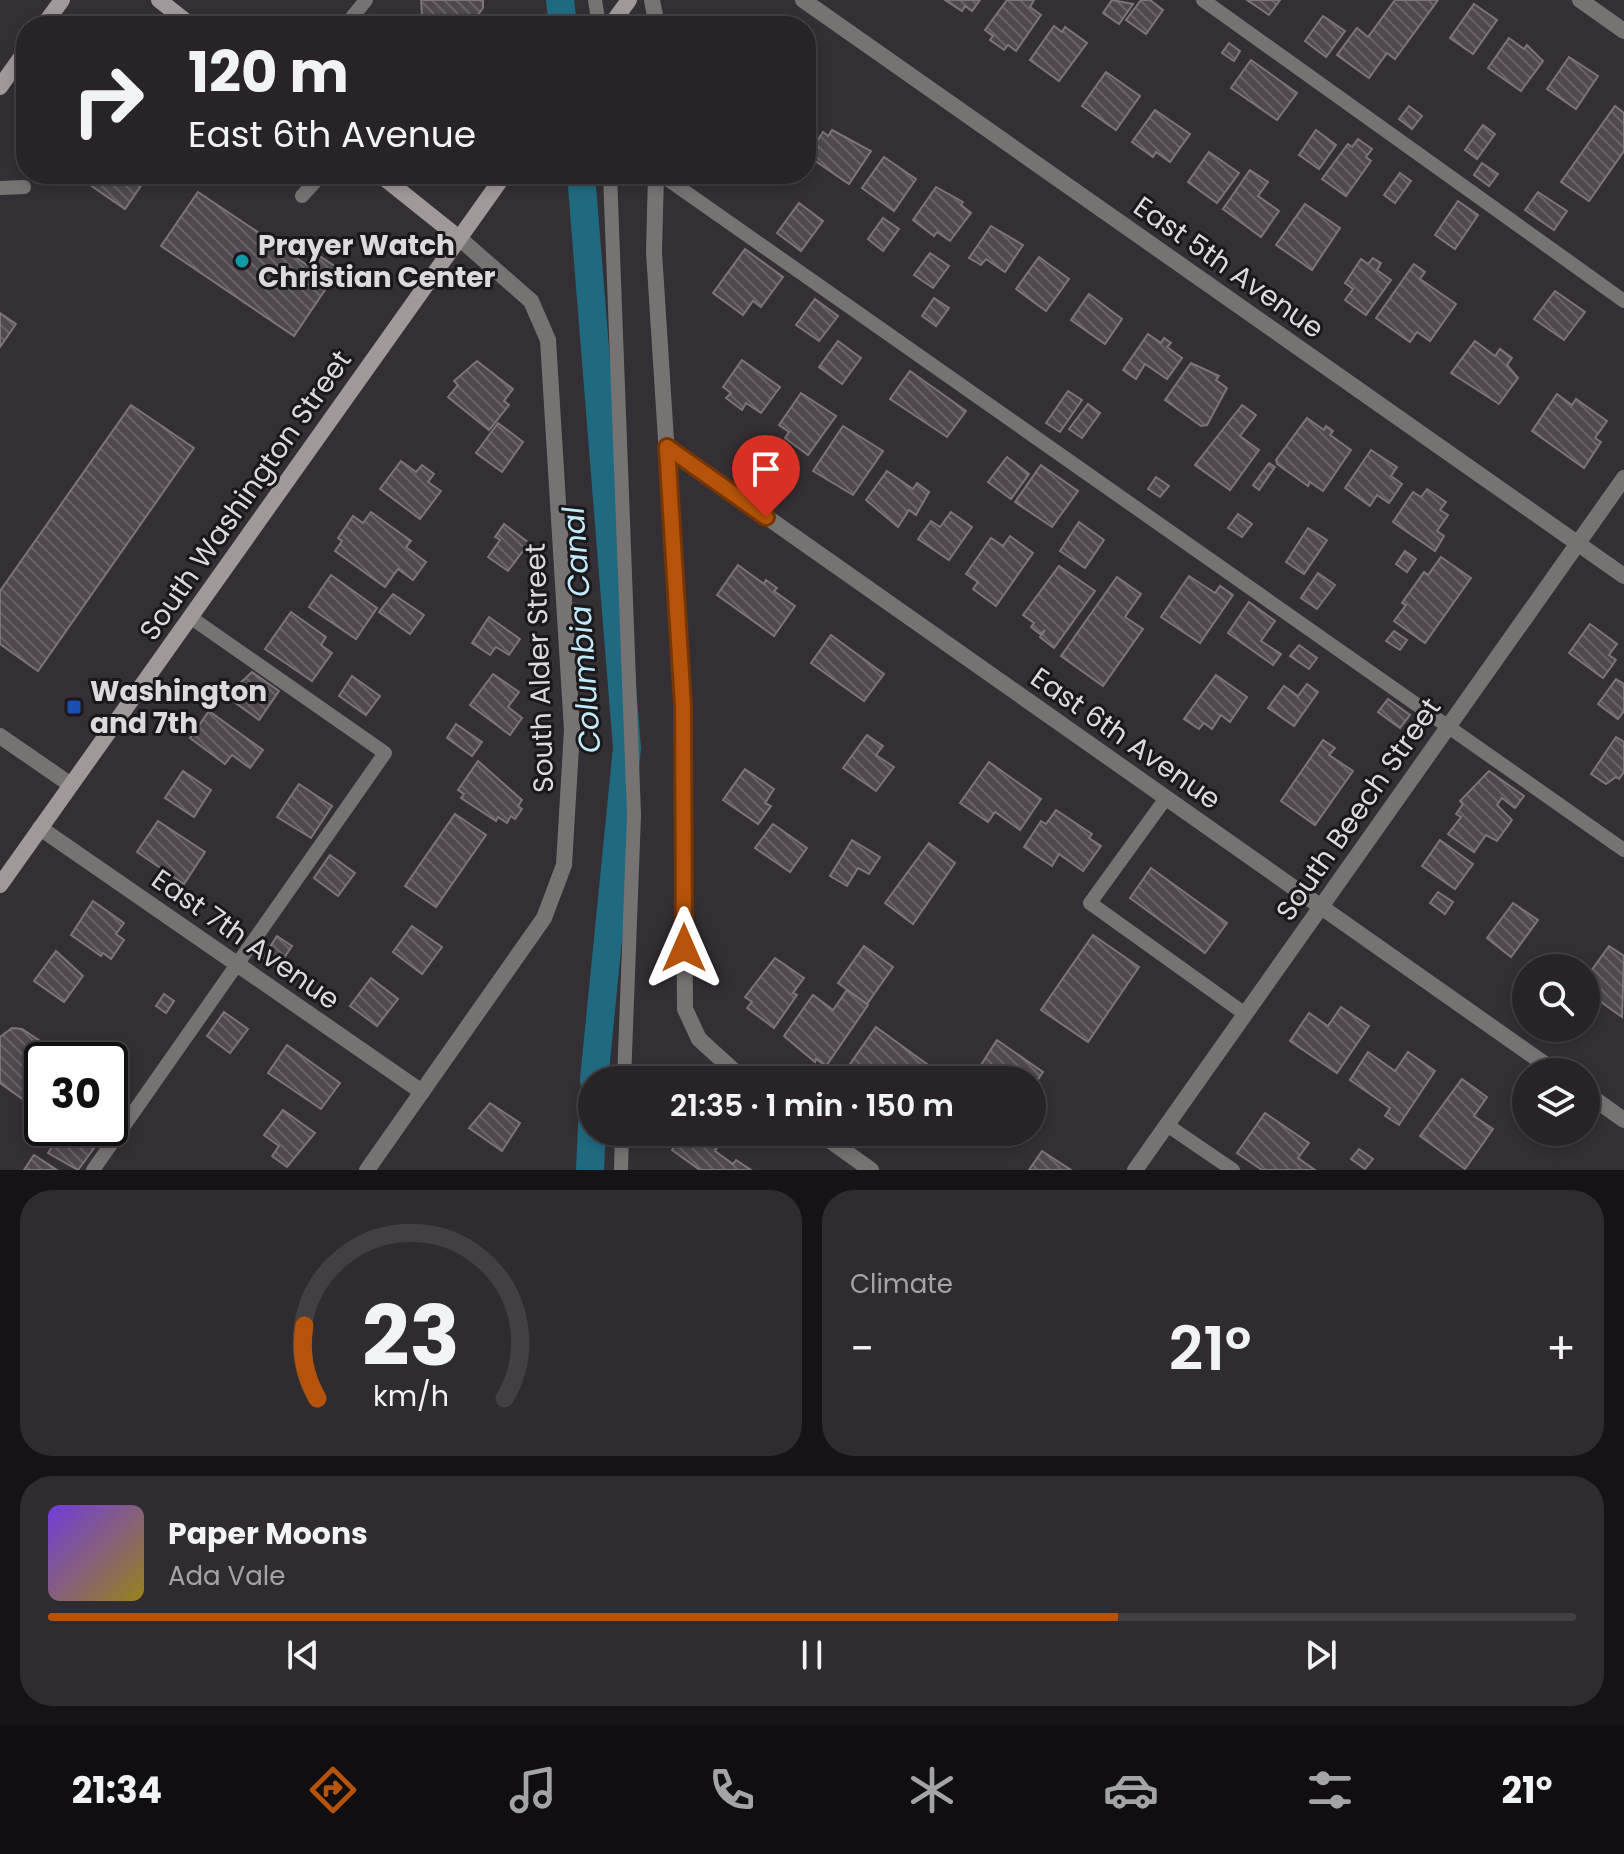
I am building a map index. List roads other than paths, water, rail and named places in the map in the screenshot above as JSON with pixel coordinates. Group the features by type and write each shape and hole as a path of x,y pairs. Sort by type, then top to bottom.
{"main road":[{"path":"159,0 179,16"},
{"path":"0,87 16,64"},
{"path":"392,184 459,238"},
{"name":"South Washington Street","path":"0,885 498,184"}],"street":[{"name":"East 5th Avenue","path":"803,0 1624,576"},
{"path":"1580,0 1624,31"},
{"path":"657,184 654,252 683,706 685,1009 699,1039 729,1066"},
{"name":"South Alder Street","path":"367,1170 551,905 564,865 572,730 548,340 531,301 459,238"},
{"name":"East 6th Avenue","path":"667,447 1536,1058"},
{"name":"South Beech Street","path":"1135,1170 1624,478"},
{"path":"0,736 71,785"},
{"name":"East 7th Avenue","path":"40,828 422,1092"},
{"path":"1600,1103 1624,1120"},
{"path":"838,1146 871,1170"}],"lane":[{"path":"353,16 366,0"},
{"path":"1203,0 1624,301"},
{"path":"302,196 313,184"},
{"path":"610,184 634,815 625,1066"},
{"path":"672,184 1624,850"},
{"path":"0,188 24,187"},
{"path":"93,1170 385,753 190,617"},
{"path":"1166,798 1090,903 1245,1014"},
{"path":"1167,1125 1233,1170"},
{"path":"621,1170 622,1146"}],"waterway":[{"name":"Columbia Canal","path":"560,0 562,16"},
{"name":"Columbia Canal","path":"582,184 627,748 595,1066"},
{"name":"Columbia Canal","path":"590,1170 591,1146"}],"place":[{"name":"Prayer Watch Christian Center","path":"242,261"},
{"name":"Washington and 7th","path":"74,707"}]}
